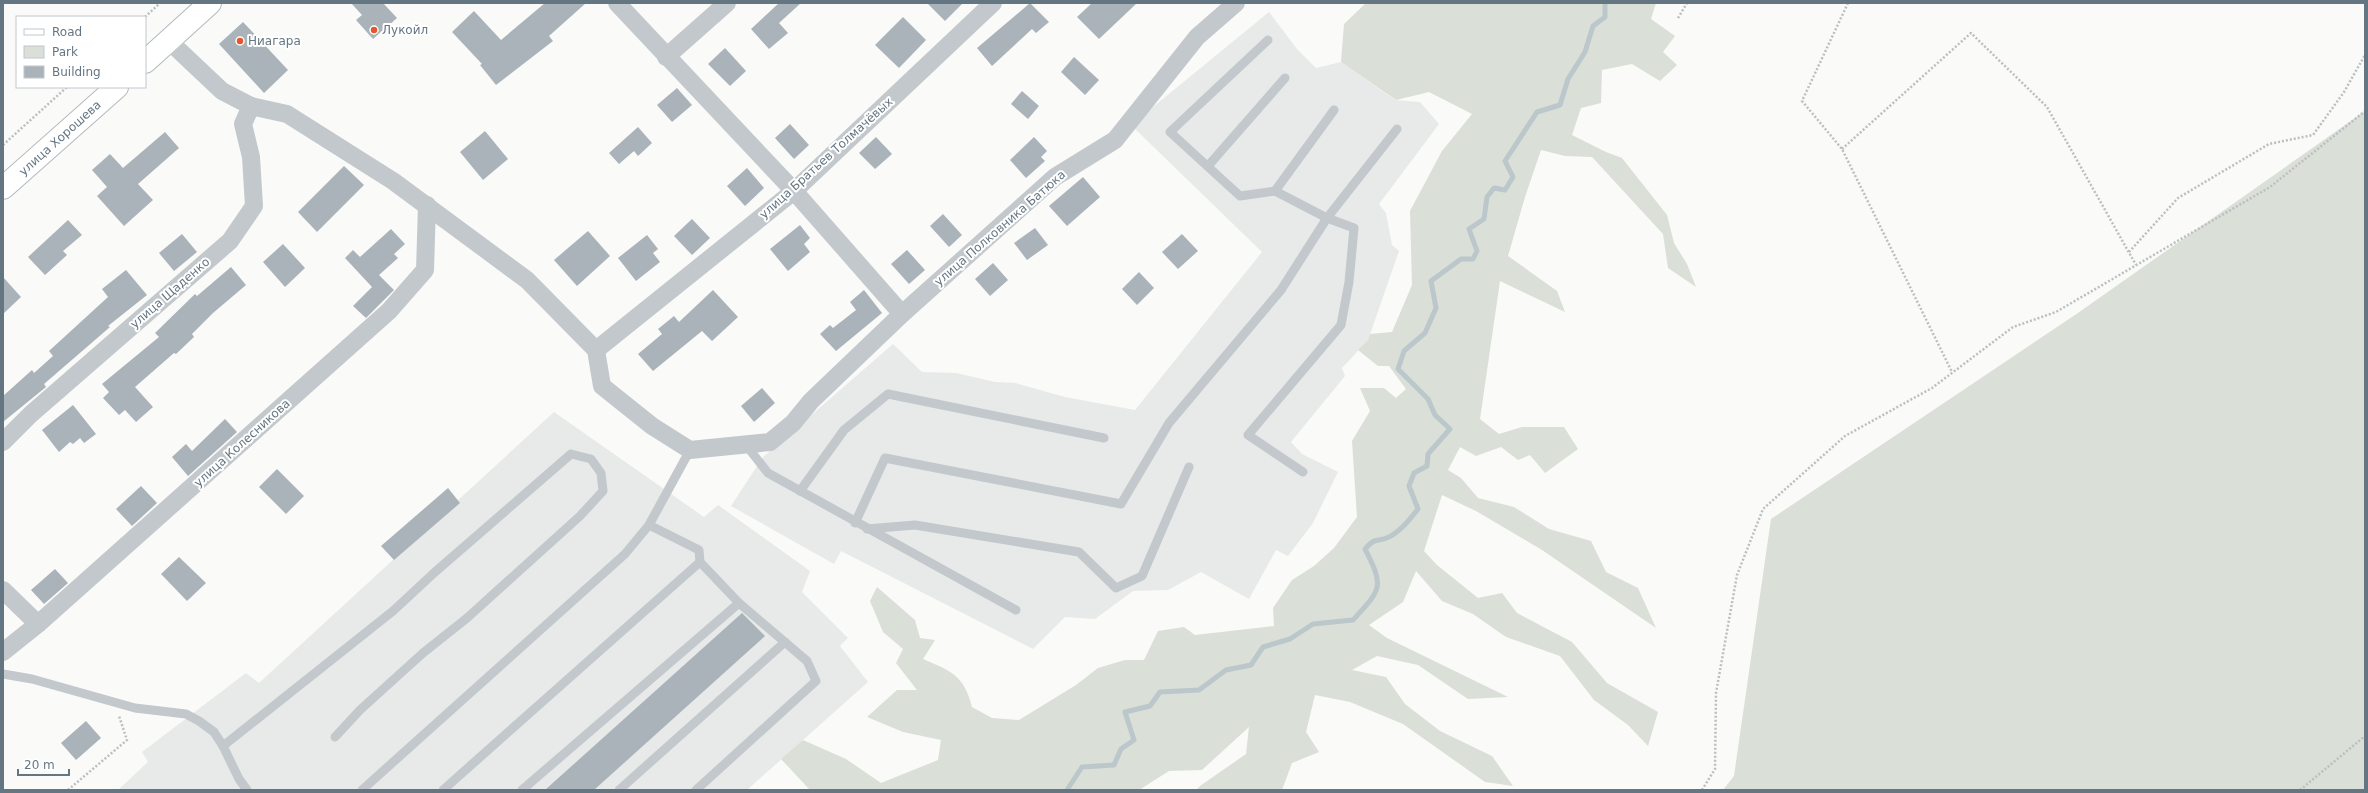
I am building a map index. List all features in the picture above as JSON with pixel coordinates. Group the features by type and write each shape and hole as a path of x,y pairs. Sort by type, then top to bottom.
{"main road":[{"path":"146,61 210,3"},
{"name":"улица Хорошева","path":"3,188 116,88"}],"street":[{"path":"617,3 666,57 794,191 902,314"},
{"path":"666,57 727,3"},
{"name":"улица Братьев Толмачёвых","path":"596,350 794,191 993,3"},
{"name":"улица Полковника Батюка","path":"690,450 770,442 793,423 811,401 902,314 1055,177 1115,140 1197,37 1236,3"},
{"path":"169,41 222,91 251,106 287,114 427,205 527,280 596,350 602,386 652,426 690,450"},
{"name":"улица Щаденко","path":"3,442 31,414 230,241 254,206 251,157 243,124 251,106"},
{"name":"улица Колесникова","path":"3,652 38,624 389,311 424,270 427,205"},
{"path":"3,590 38,624"}],"lane":[{"path":"1268,40 1170,132 1240,196 1275,192 1327,218 1354,228 1349,282 1341,325 1248,434 1303,472"},
{"path":"1208,166 1285,78"},
{"path":"1275,192 1334,110"},
{"path":"855,523 884,458 1121,504 1169,423 1281,290 1327,218 1397,129"},
{"path":"800,491 844,430 888,394 1104,438"},
{"path":"746,445 768,473 855,523 1016,610"},
{"path":"362,790 625,554 650,524 690,450"},
{"path":"224,746 393,611 434,572 571,454 591,459 602,473 603,491 580,516 467,618 423,653 360,710 335,737"},
{"path":"866,529 915,525 1079,552 1116,588 1142,576 1189,467"},
{"path":"650,524 699,550 700,562 739,603 808,661 816,681 696,790"},
{"path":"443,790 700,562"},
{"path":"522,790 739,603"},
{"path":"619,790 785,642"},
{"path":"3,674 32,679 135,708 186,714 214,732 224,746 239,779 247,790"}],"path":[{"path":"146,16 160,3"},
{"path":"1678,18 1687,3"},
{"path":"1848,3 1802,101 1842,149 1952,372"},
{"path":"1842,149 1971,34 2047,107 2136,266"},
{"path":"2129,252 2178,198 2269,144 2313,135 2344,92 2365,55"},
{"path":"3,145 66,88"},
{"path":"1702,790 1715,769 1716,693 1737,575 1763,509 1845,436 1932,388 2013,326 2056,312 2270,187 2365,111"},
{"path":"68,790 127,740 113,701"},
{"path":"2300,790 2365,736"}],"shaded area":[{"path":"1269,12 1297,49 1316,68 1341,62 1395,100 1420,102 1439,124 1379,204 1386,213 1392,245 1399,251 1368,340 1342,368 1345,376 1291,442 1302,454 1338,472 1313,523 1288,556 1276,550 1249,599 1201,572 1168,590 1133,591 1095,619 1065,617 1033,649 841,551 834,564 731,506 763,457 893,344 922,372 956,373 995,382 1015,383 1065,397 1135,410 1262,252 1131,125"},
{"path":"554,412 704,517 718,505 810,571 802,592 848,638 840,646 868,682 747,790 118,790 148,762 142,752 246,673 259,683"}],"green space":[{"path":"1366,3 1656,3 1651,19 1675,36 1663,52 1677,65 1660,81 1632,64 1602,70 1601,103 1581,108 1572,135 1606,152 1622,158 1667,215 1674,243 1687,264 1696,287 1668,268 1663,234 1592,157 1565,156 1541,150 1525,197 1508,256 1557,291 1565,312 1500,281 1480,419 1499,434 1522,427 1564,427 1578,449 1545,473 1530,455 1518,460 1501,447 1476,456 1460,447 1448,470 1461,478 1478,498 1514,507 1549,529 1591,541 1606,572 1638,588 1656,628 1542,550 1476,511 1442,495 1424,551 1437,565 1478,598 1502,593 1517,613 1572,642 1607,683 1658,712 1648,746 1628,725 1594,700 1560,656 1506,637 1473,614 1442,601 1416,571 1403,602 1369,625 1387,638 1508,697 1468,699 1418,665 1377,656 1352,670 1386,677 1405,704 1440,731 1492,756 1513,786 1485,782 1403,724 1350,702 1315,695 1306,732 1319,752 1292,763 1282,790 1196,790 1246,754 1249,727 1202,770 1169,771 1139,790 810,790 781,759 803,740 846,759 881,783 938,760 941,740 903,732 867,717 897,690 917,690 896,663 903,649 883,632 870,601 877,587 915,620 920,638 935,640 923,659 949,671 955,676 965,688 972,707 992,718 1019,720 1076,685 1098,668 1125,660 1144,660 1158,631 1184,627 1195,635 1274,626 1273,608 1292,580 1314,566 1334,548 1357,517 1352,441 1370,411 1360,388 1384,388 1396,398 1406,389 1389,366 1378,366 1358,350 1368,340 1370,334 1392,332 1412,285 1410,211 1442,151 1472,114 1429,92 1396,100 1341,62 1344,24"},
{"path":"2365,111 2365,790 1723,790 1734,776 1771,519 2075,315"}],"building":[{"name":"Лукойл","path":"351,3 383,3 397,18 373,39 356,20 362,15"},
{"path":"545,3 586,3 549,36 553,41 496,85 480,65 482,64 452,32 474,11 501,40"},
{"path":"779,3 801,3 779,23 788,33 769,49 751,29"},
{"path":"927,3 963,3 945,21"},
{"path":"1030,3 1049,22 1036,33 1032,29 992,66 977,48"},
{"path":"1092,3 1137,3 1099,39 1077,17"},
{"path":"903,17 926,40 899,68 875,45"},
{"path":"243,22 288,70 264,93 219,44"},
{"path":"725,48 746,71 730,86 708,64"},
{"path":"1074,57 1099,80 1085,95 1061,72"},
{"path":"677,88 692,105 672,122 657,105"},
{"path":"1022,91 1039,106 1028,119 1011,104"},
{"path":"790,124 809,145 794,159 775,138"},
{"path":"638,127 652,143 638,156 634,151 619,164 609,153"},
{"path":"485,131 508,159 483,180 460,152"},
{"path":"165,132 179,148 138,184 153,200 124,226 97,196 107,187 92,170 110,154 123,168"},
{"path":"876,137 892,154 875,169 859,153"},
{"path":"1034,137 1047,151 1041,157 1045,161 1026,178 1010,160"},
{"path":"344,166 364,185 317,232 298,212"},
{"path":"747,168 764,188 745,206 727,186"},
{"path":"1083,177 1100,197 1067,226 1049,206"},
{"path":"943,214 962,235 949,247 930,226"},
{"path":"692,219 710,238 692,255 674,236"},
{"path":"68,220 82,235 63,251 67,255 45,275 28,257"},
{"path":"800,225 810,238 804,244 810,252 788,271 770,249"},
{"path":"1035,228 1048,245 1027,260 1014,243"},
{"path":"391,229 405,244 394,254 398,258 379,275 394,290 366,318 353,306 372,287 345,258 353,250 360,257"},
{"path":"588,231 610,256 577,286 554,260"},
{"path":"182,234 197,252 174,271 159,253"},
{"path":"1182,234 1198,251 1178,269 1162,252"},
{"path":"647,235 658,249 653,253 660,262 636,281 618,258"},
{"path":"283,244 305,268 285,287 263,262"},
{"path":"907,250 925,270 909,284 891,264"},
{"path":"993,263 1008,280 990,296 975,279"},
{"path":"231,267 246,285 213,313 192,334 194,337 176,354 174,353 135,387 153,407 136,422 125,410 119,415 103,398 109,392 102,384 159,337 155,333 195,294 197,296"},
{"path":"126,270 147,295 108,326 110,327 44,384 46,387 3,422 3,396 32,370 34,373 53,356 49,351 108,297 102,289"},
{"path":"1139,272 1154,288 1137,305 1122,289"},
{"path":"3,277 21,297 3,314"},
{"path":"713,290 738,317 712,341 702,331 653,371 638,354 662,334 658,329 674,316 679,322"},
{"path":"864,290 882,313 836,351 820,334 830,325 833,328 856,310 850,302"},
{"path":"762,388 775,403 754,422 741,406"},
{"path":"73,405 96,434 84,443 80,438 73,444 70,442 59,452 42,430"},
{"path":"225,419 237,432 188,476 172,457 186,444 192,451"},
{"path":"277,469 304,496 286,514 259,487"},
{"path":"141,486 157,503 132,526 116,509"},
{"path":"448,488 460,503 394,560 381,546"},
{"path":"179,557 206,583 187,601 161,574"},
{"path":"55,569 68,583 44,604 31,590"},
{"path":"742,613 765,636 594,790 545,790"},
{"path":"86,721 101,738 76,760 61,743"}],"waterway":[{"path":"1067,790 1082,767 1114,765 1121,749 1134,740 1125,712 1150,706 1160,692 1199,690 1226,670 1251,665 1263,647 1290,639 1313,624 1353,620 1370,601 1377,588 1377,580 1376,572 1365,549 1372,542 1385,539 1397,532 1418,509 1409,486 1414,473 1427,466 1428,454 1450,429 1435,415 1428,399 1398,369 1404,351 1425,333 1436,308 1431,281 1461,259 1473,259 1477,251 1469,229 1484,219 1487,197 1494,188 1505,190 1513,177 1505,161 1537,112 1560,105 1568,79 1585,52 1593,26 1605,17 1605,3"}],"place":[{"name":"Лукойл","path":"374,30"},
{"name":"Ниагара","path":"240,41"}]}
